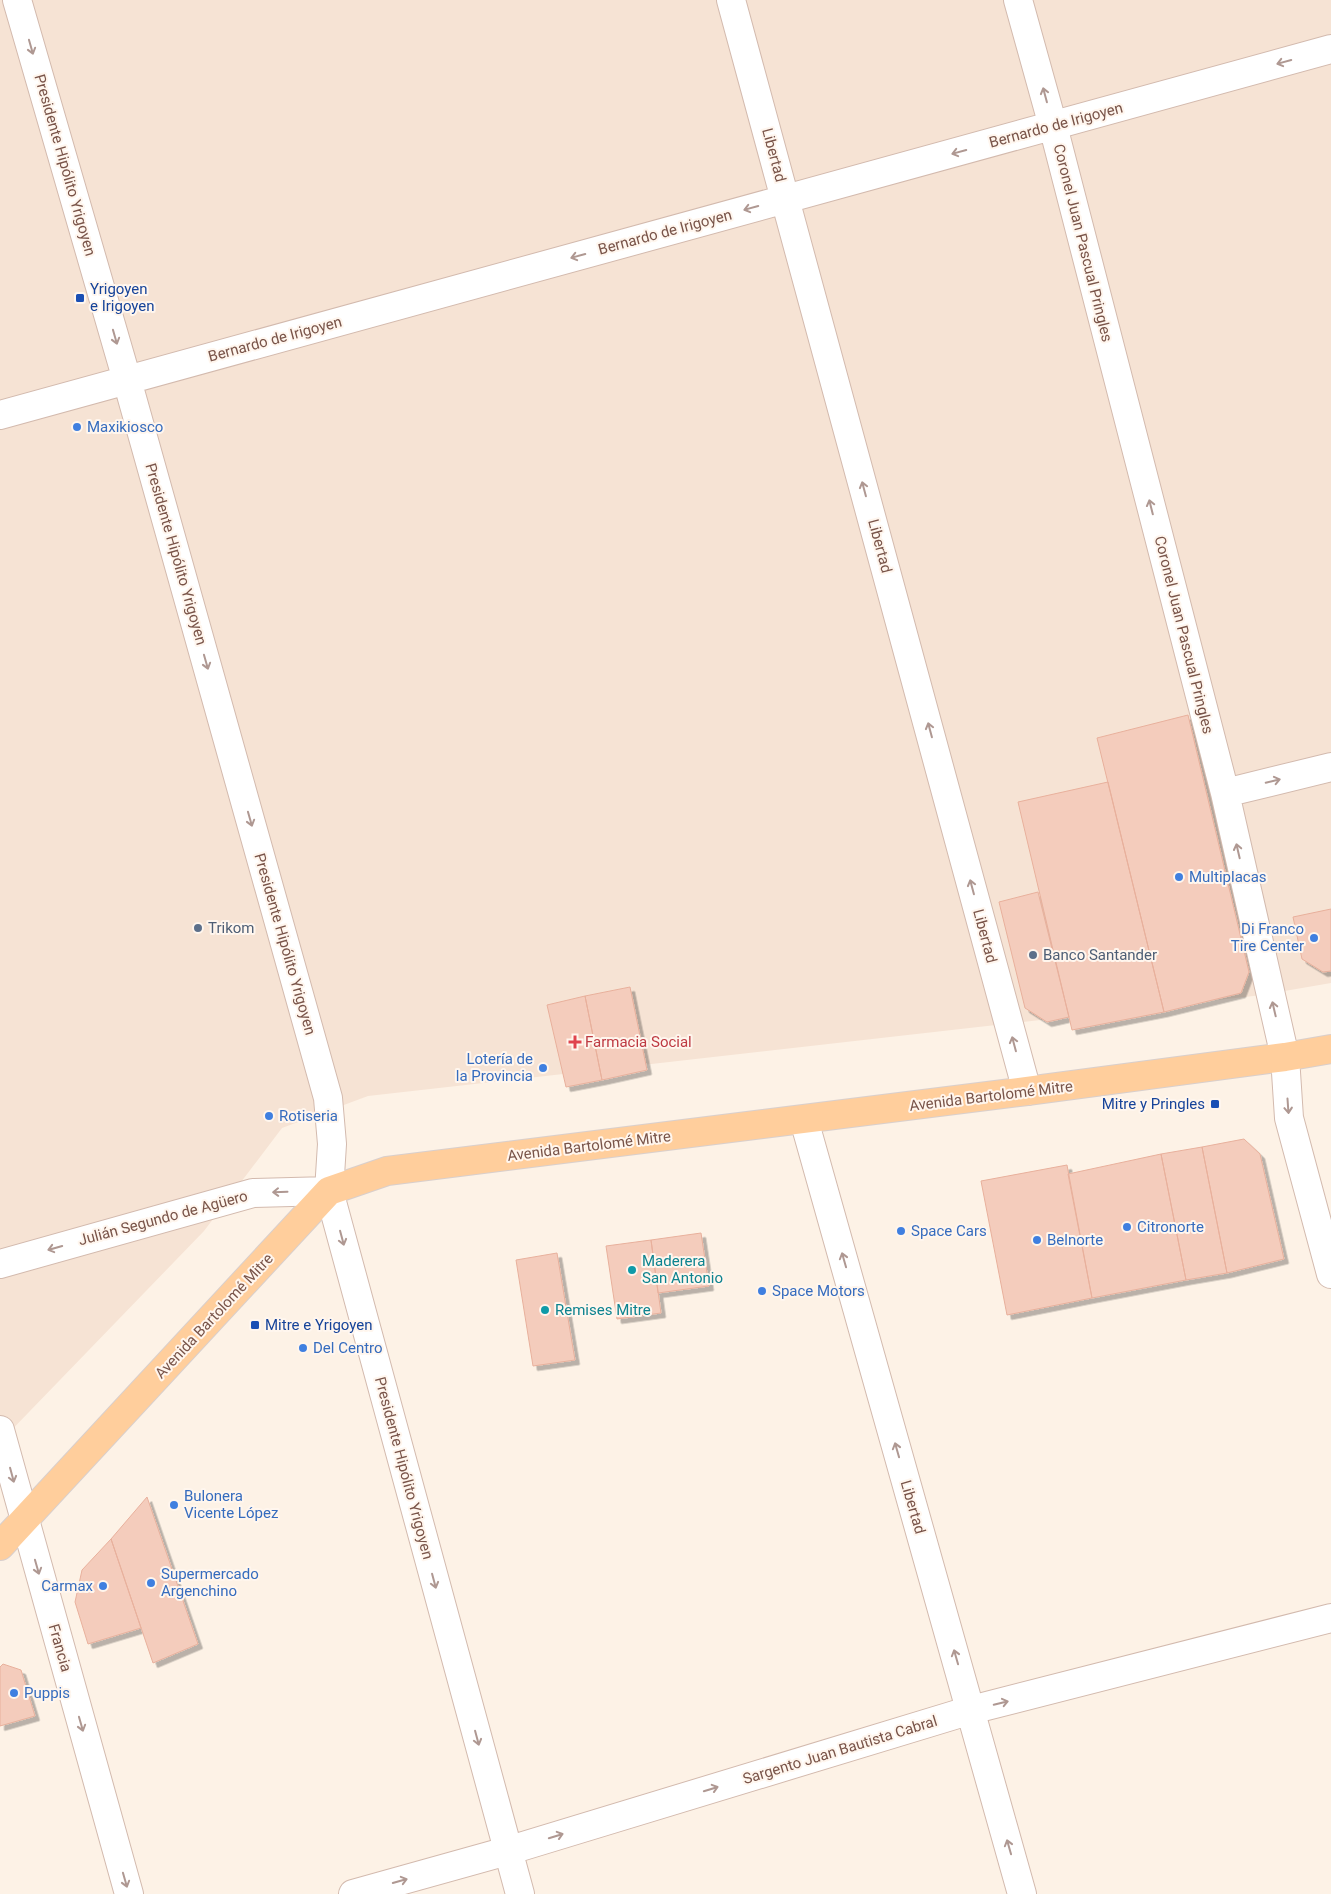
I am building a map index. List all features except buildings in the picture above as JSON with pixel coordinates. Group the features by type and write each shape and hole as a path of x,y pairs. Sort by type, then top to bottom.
{"main road":[{"name":"Avenida Bartolomé Mitre","path":"0,1546 329,1191 387,1171 804,1120 1285,1057 1331,1049"}],"street":[{"name":"Presidente Hipólito Yrigoyen","path":"17,0 127,380 328,1098 332,1144 329,1191 520,1894"},
{"name":"Libertad","path":"731,0 1027,1091"},
{"name":"Coronel Juan Pascual Pringles","path":"1018,0 1053,126 1225,793 1285,1057 1289,1118 1331,1274"},
{"name":"Bernardo de Irigoyen","path":"0,415 1331,50"},
{"path":"1225,793 1331,767"},
{"name":"Libertad","path":"804,1120 1022,1894"},
{"name":"Julián Segundo de Agüero","path":"0,1264 253,1193 329,1191"},
{"name":"Francia","path":"0,1430 128,1894"},
{"name":"Sargento Juan Bautista Cabral","path":"353,1894 507,1850 971,1710 1331,1618"}],"shaded area":[{"path":"0,0 1331,0 1331,983 1262,995 368,1096 282,1128 204,1231 0,1442"}],"place":[{"name":"Yrigoyen e Irigoyen","path":"80,298"},
{"name":"Maxikiosco","path":"77,427"},
{"name":"Multiplacas","path":"1179,877"},
{"name":"Trikom","path":"198,928"},
{"name":"Di Franco Tire Center","path":"1314,938"},
{"name":"Banco Santander","path":"1033,955"},
{"name":"Farmacia Social","path":"575,1042"},
{"name":"Lotería de la Provincia","path":"543,1068"},
{"name":"Mitre y Pringles","path":"1215,1104"},
{"name":"Rotiseria","path":"269,1116"},
{"name":"Citronorte","path":"1127,1227"},
{"name":"Space Cars","path":"901,1231"},
{"name":"Belnorte","path":"1037,1240"},
{"name":"Maderera San Antonio","path":"632,1270"},
{"name":"Space Motors","path":"762,1291"},
{"name":"Remises Mitre","path":"545,1310"},
{"name":"Mitre e Yrigoyen","path":"255,1325"},
{"name":"Del Centro","path":"303,1348"},
{"name":"Bulonera Vicente López","path":"174,1505"},
{"name":"Supermercado Argenchino","path":"151,1583"},
{"name":"Carmax","path":"103,1586"},
{"name":"Puppis","path":"14,1693"}]}
